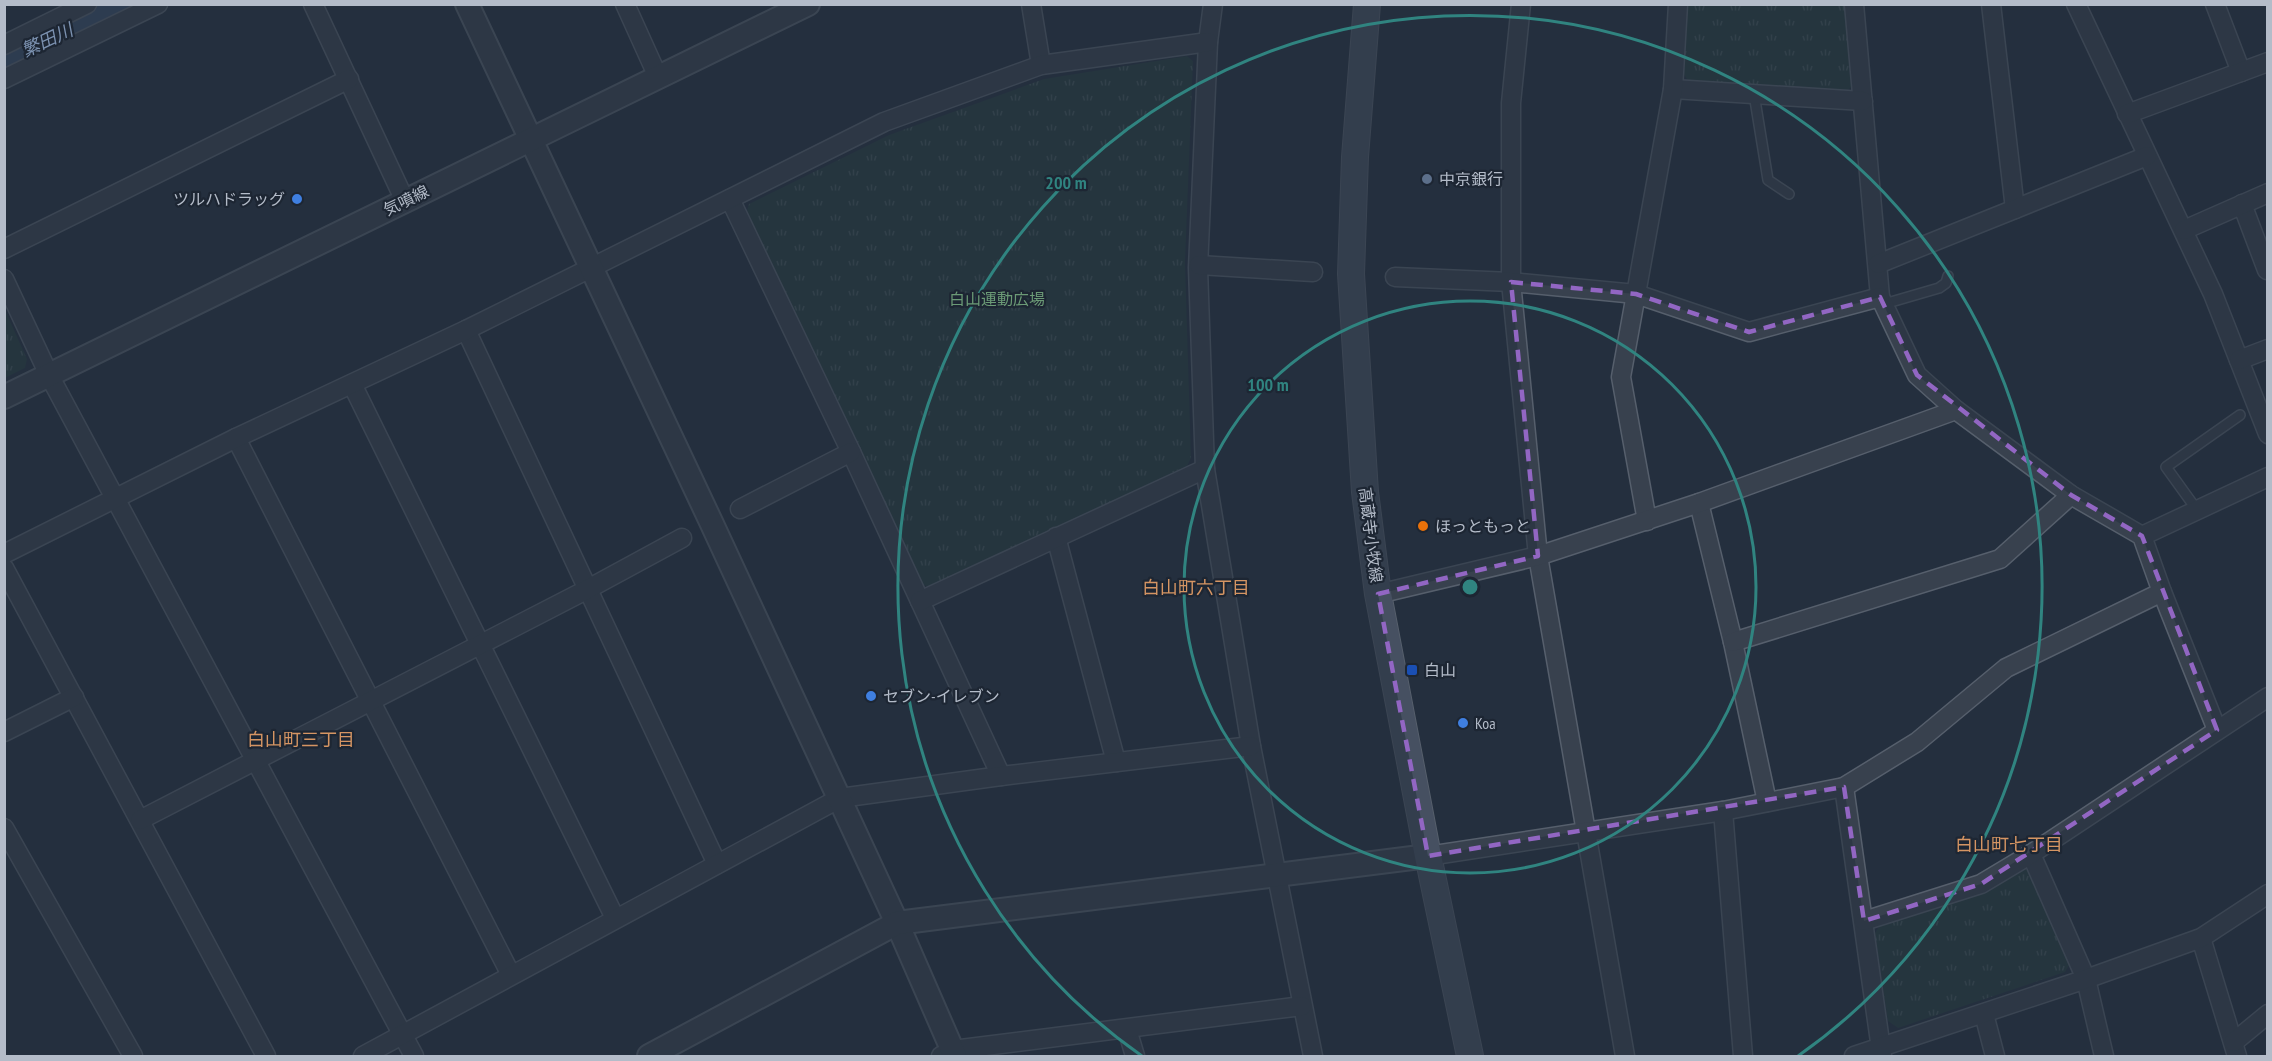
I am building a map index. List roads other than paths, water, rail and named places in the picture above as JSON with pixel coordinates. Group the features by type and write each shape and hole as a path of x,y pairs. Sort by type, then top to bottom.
{"main road":[{"name":"高蔵寺小牧線","path":"1367,4 1355,157 1351,274 1365,492 1378,594 1428,856 1470,1056"}],"street":[{"path":"4,45 87,4"},
{"path":"4,79 158,4"},
{"path":"313,4 405,201"},
{"path":"467,4 840,798 897,923 950,1054 1302,1006"},
{"path":"625,4 658,77"},
{"name":"気噴線","path":"4,397 807,4"},
{"path":"1031,4 1041,65"},
{"path":"1213,4 1208,42 1199,266 1205,469 1251,746 1313,1056"},
{"path":"1521,4 1511,103 1511,282 1538,556 1625,1056"},
{"path":"1647,521 1621,377 1673,89 1678,4"},
{"path":"1854,4 1882,300 1917,375 1956,410 2071,495 2142,536 2217,730"},
{"path":"1991,4 2014,209"},
{"path":"2076,4 2213,294 2268,434"},
{"path":"2215,4 2241,72"},
{"path":"4,554 236,438 466,330 884,122 1041,65 1208,42"},
{"path":"2127,114 2268,62"},
{"path":"4,249 349,79"},
{"path":"1673,89 1863,101"},
{"path":"1878,264 2147,156"},
{"path":"2184,230 2268,193"},
{"path":"730,199 851,452 1001,776"},
{"path":"2242,204 2265,258"},
{"path":"1199,266 1313,272"},
{"path":"1395,277 1511,282 1636,294 1749,332 1882,300"},
{"path":"4,279 49,375 414,1056"},
{"path":"466,330 717,864"},
{"path":"2239,360 2268,349"},
{"path":"352,384 615,918"},
{"path":"1378,594 1538,556 1699,503 1956,410"},
{"path":"236,438 511,975"},
{"path":"740,509 851,452"},
{"path":"920,601 1205,469"},
{"path":"2142,536 2268,477"},
{"path":"1733,642 2000,559 2071,495"},
{"path":"1699,503 1733,642 1767,802"},
{"path":"1056,537 1116,762"},
{"path":"140,820 588,589 682,538"},
{"path":"4,568 266,1056"},
{"path":"649,1056 897,923 1428,856 1723,811 1844,787 1917,742 2006,669 2162,592"},
{"path":"4,732 74,697"},
{"path":"1864,921 1981,884 2031,855 2268,697"},
{"path":"363,1056 840,798 1251,746"},
{"path":"1844,787 1881,1052"},
{"path":"1723,811 1743,1056"},
{"path":"4,828 133,1056"},
{"path":"2031,855 2086,979 2104,1056"},
{"path":"1854,1056 1881,1052 2201,938 2268,894"},
{"path":"2201,938 2236,1049"},
{"path":"1984,1014 1995,1056"},
{"path":"2236,1049 2268,1014"},
{"path":"1127,1029 1135,1056"}],"lane":[{"path":"1754,94 1768,180 1789,194"},
{"path":"1882,300 1939,288 1946,283 1948,276"},
{"path":"2197,510 2166,467 2240,415"}],"waterway":[{"name":"繁田川","path":"4,60 121,4"}],"place":[{"name":"中京銀行","path":"1427,179"},
{"name":"ツルハドラッグ","path":"297,199"},
{"name":"ほっともっと","path":"1423,526"},
{"name":"白山","path":"1412,670"},
{"name":"セブン-イレブン","path":"871,696"},
{"name":"Koa","path":"1463,723"}],"district":[{"name":"白山町六丁目","path":"1196,587"},
{"name":"白山町三丁目","path":"301,739"},
{"name":"白山町七丁目","path":"2009,844"}],"park label":[{"name":"白山運動広場","path":"997,299"}]}
